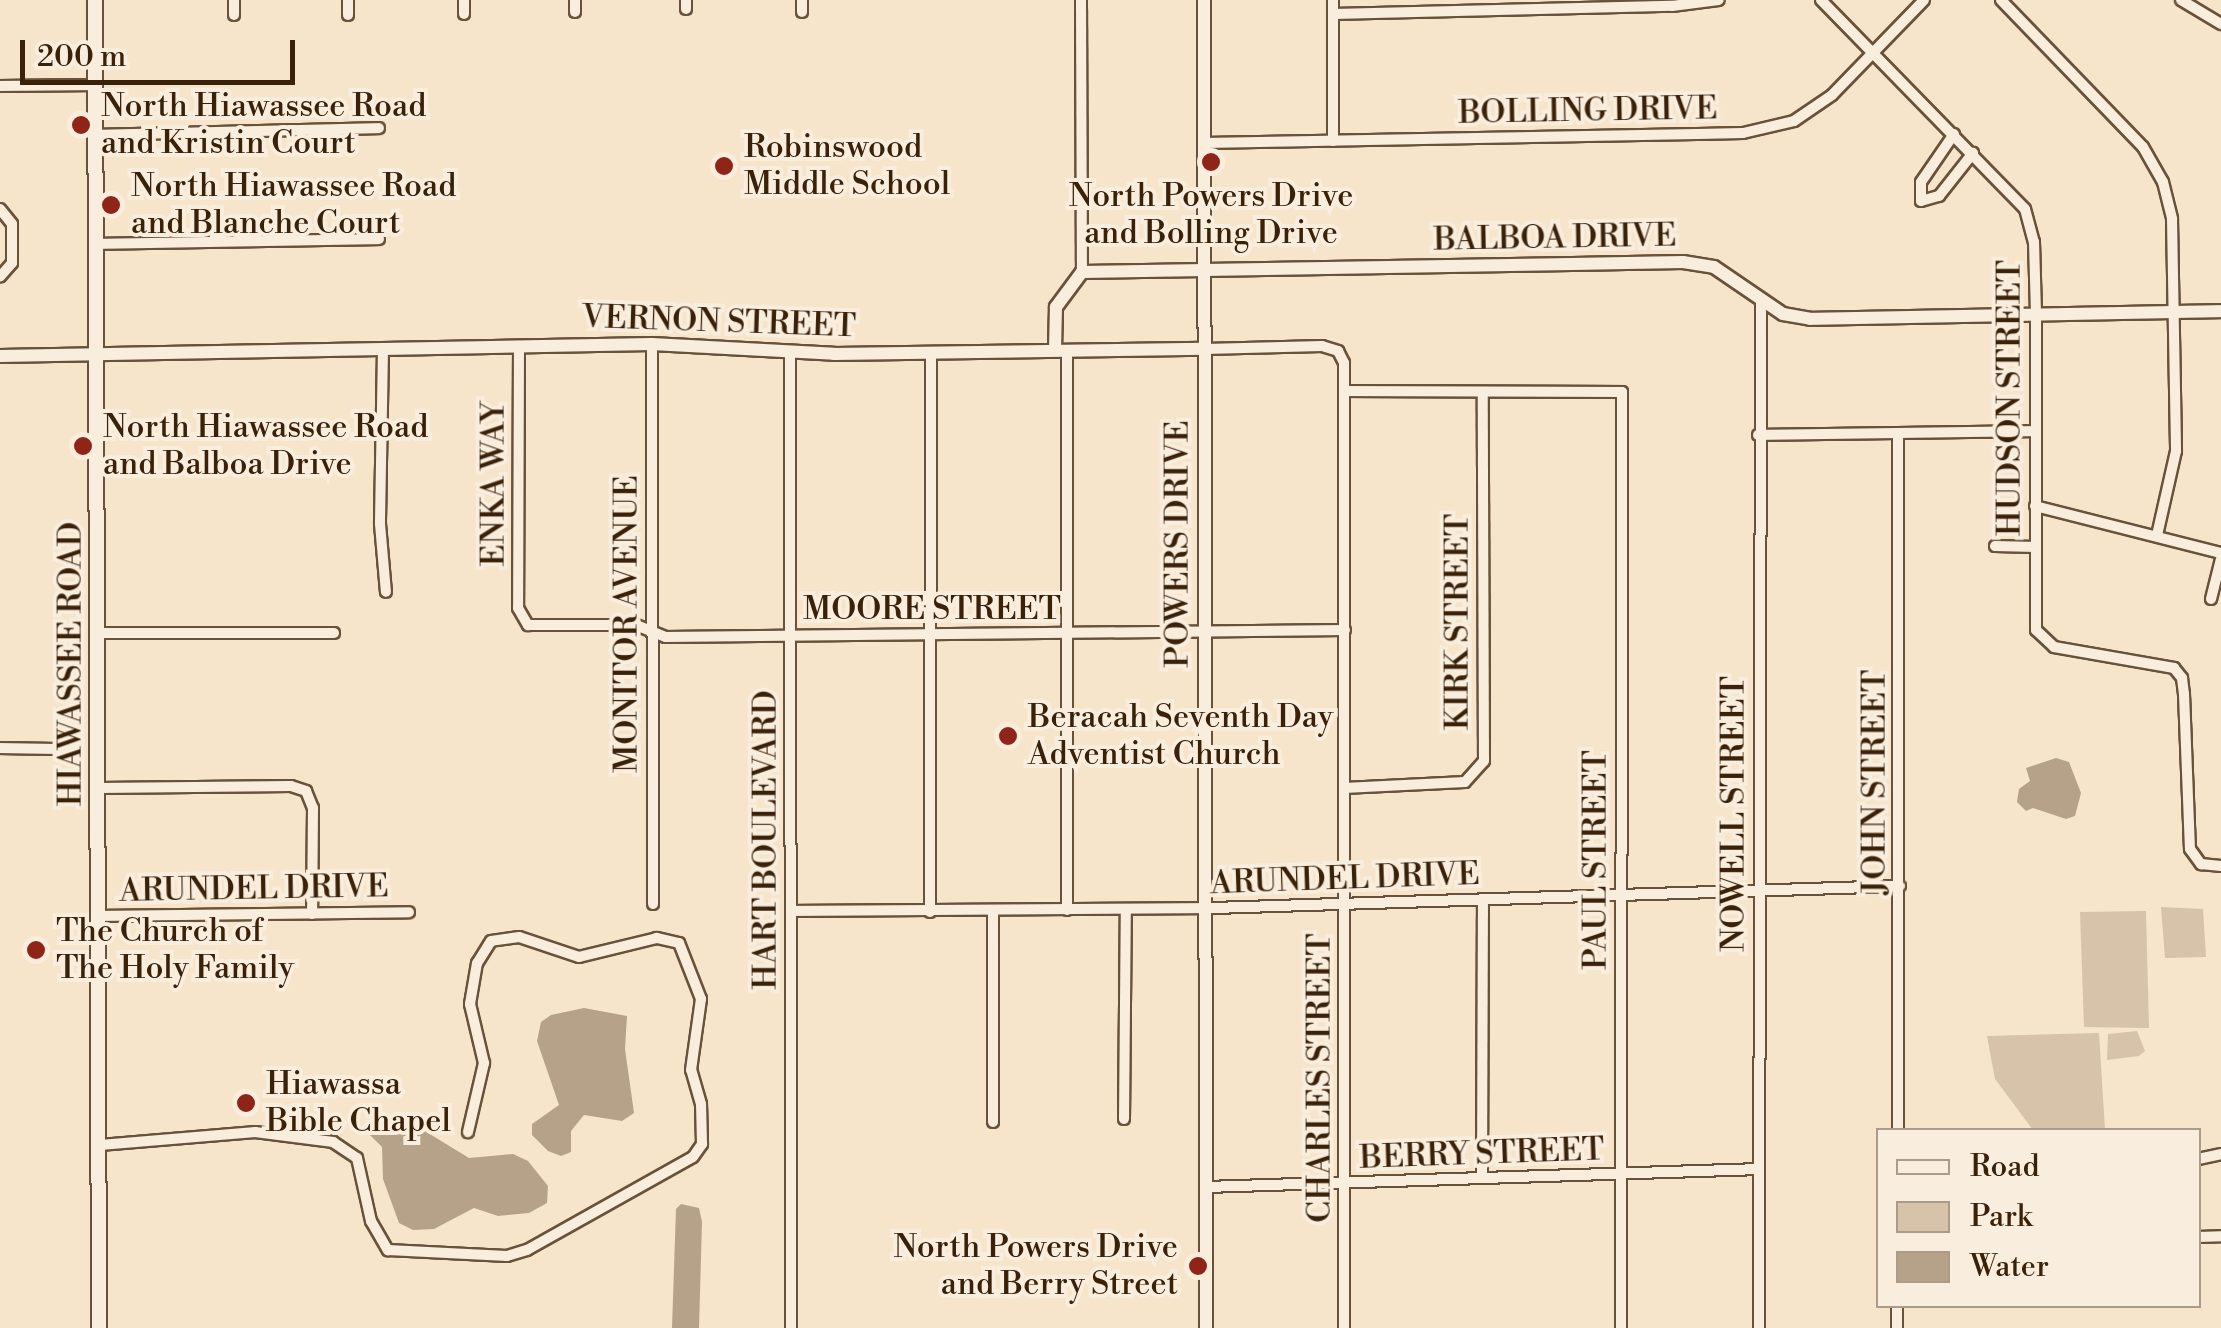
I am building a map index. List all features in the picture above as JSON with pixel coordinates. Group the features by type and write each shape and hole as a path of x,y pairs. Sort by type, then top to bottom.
{"main road":[{"name":"HIAWASSEE ROAD","path":"94,0 99,1328"}],"street":[{"path":"234,0 234,15"},
{"path":"348,0 348,15"},
{"path":"464,0 464,14"},
{"path":"1067,910 1067,633 1061,350 1056,307 1082,272 1082,0"},
{"name":"POWERS DRIVE","path":"1204,0 1206,1328"},
{"path":"1333,0 1334,140"},
{"path":"1333,14 1593,4 1708,4 1720,0"},
{"name":"HUDSON STREET","path":"1820,0 1973,153 2024,210 2034,242 2036,314 2035,623 2040,639 2063,649 2162,664 2174,668 2182,678 2190,850 2196,862 2216,866"},
{"name":"BOLLING DRIVE","path":"1204,143 1743,132 1794,121 1832,94 1924,0"},
{"path":"2001,0 2144,148 2163,182 2172,218 2176,451 2158,535"},
{"path":"2181,0 2221,24"},
{"path":"0,86 95,84"},
{"path":"96,135 379,128"},
{"path":"1954,134 1921,182 1921,202 1939,196 1973,153"},
{"path":"0,209 12,224 12,264 0,276"},
{"path":"96,244 379,239"},
{"name":"BALBOA DRIVE","path":"1082,272 1684,262 1714,267 1783,314 1810,319 2221,311"},
{"name":"NOWELL STREET","path":"1758,1328 1761,299"},
{"name":"VERNON STREET","path":"97,355 652,344 790,353 1322,346 1338,351"},
{"name":"MONITOR AVENUE","path":"652,344 652,904"},
{"name":"ENKA WAY","path":"519,346 518,608 522,622"},
{"path":"383,349 380,524 386,592"},
{"name":"CHARLES STREET","path":"1338,351 1344,363 1344,1328"},
{"path":"930,352 930,912"},
{"name":"HART BOULEVARD","path":"790,353 791,1328"},
{"path":"0,356 97,355"},
{"path":"1344,391 1483,393"},
{"name":"PAUL STREET","path":"1483,393 1622,392 1621,1328"},
{"name":"KIRK STREET","path":"1344,788 1465,782 1479,771 1484,761 1483,393"},
{"path":"1758,435 2036,430"},
{"name":"JOHN STREET","path":"1898,434 1898,1128"},
{"path":"2035,506 2158,535 2221,556 2211,599"},
{"path":"1996,546 2036,548"},
{"name":"MOORE STREET","path":"522,622 536,626 636,625 666,637 1345,630"},
{"path":"99,633 334,634"},
{"path":"0,748 52,750"},
{"path":"99,788 290,786 306,791 313,808 312,914"},
{"name":"ARUNDEL DRIVE","path":"791,911 1126,910 1900,886"},
{"path":"1482,1178 1483,899"},
{"path":"1124,1119 1126,910"},
{"path":"993,911 994,1122"},
{"name":"ARUNDEL DRIVE","path":"100,916 410,912"},
{"path":"100,1146 256,1132 333,1142 357,1158 371,1222 388,1250 507,1256 527,1250 693,1157 702,1144 701,1104 691,1070 701,998 679,944 657,938 579,957 519,936 491,941 477,963 470,1004 484,1063 468,1132"},
{"name":"BERRY STREET","path":"1206,1187 1759,1168"}],"green space":[{"path":"2161,907 2203,909 2206,957 2165,958"},
{"path":"2146,911 2149,1028 2084,1027 2080,912"},
{"path":"2137,1031 2145,1051 2139,1056 2107,1060 2108,1034"},
{"path":"2099,1033 2105,1128 2032,1128 1995,1079 1987,1036"}],"water":[{"path":"2056,758 2069,762 2081,793 2075,816 2066,819 2033,808 2026,811 2017,802 2019,789 2030,781 2026,768"},
{"path":"584,1008 627,1016 625,1049 634,1113 622,1121 584,1115 571,1131 571,1152 561,1156 548,1151 532,1135 532,1124 559,1105 537,1041 541,1022 551,1015"},
{"path":"415,1125 469,1158 513,1154 528,1161 548,1186 547,1203 529,1213 498,1216 474,1208 434,1229 413,1230 399,1223 383,1179 382,1147 363,1128"},
{"path":"681,1204 699,1208 702,1222 699,1328 672,1328 676,1209"}],"place":[{"name":"North Hiawassee Road and Kristin Court","path":"81,125"},
{"name":"North Powers Drive and Bolling Drive","path":"1211,162"},
{"name":"Robinswood Middle School","path":"724,166"},
{"name":"North Hiawassee Road and Blanche Court","path":"111,205"},
{"name":"North Hiawassee Road and Balboa Drive","path":"83,446"},
{"name":"Beracah Seventh Day Adventist Church","path":"1008,736"},
{"name":"The Church of The Holy Family","path":"36,950"},
{"name":"Hiawassa Bible Chapel","path":"246,1103"},
{"name":"North Powers Drive and Berry Street","path":"1198,1266"}]}
